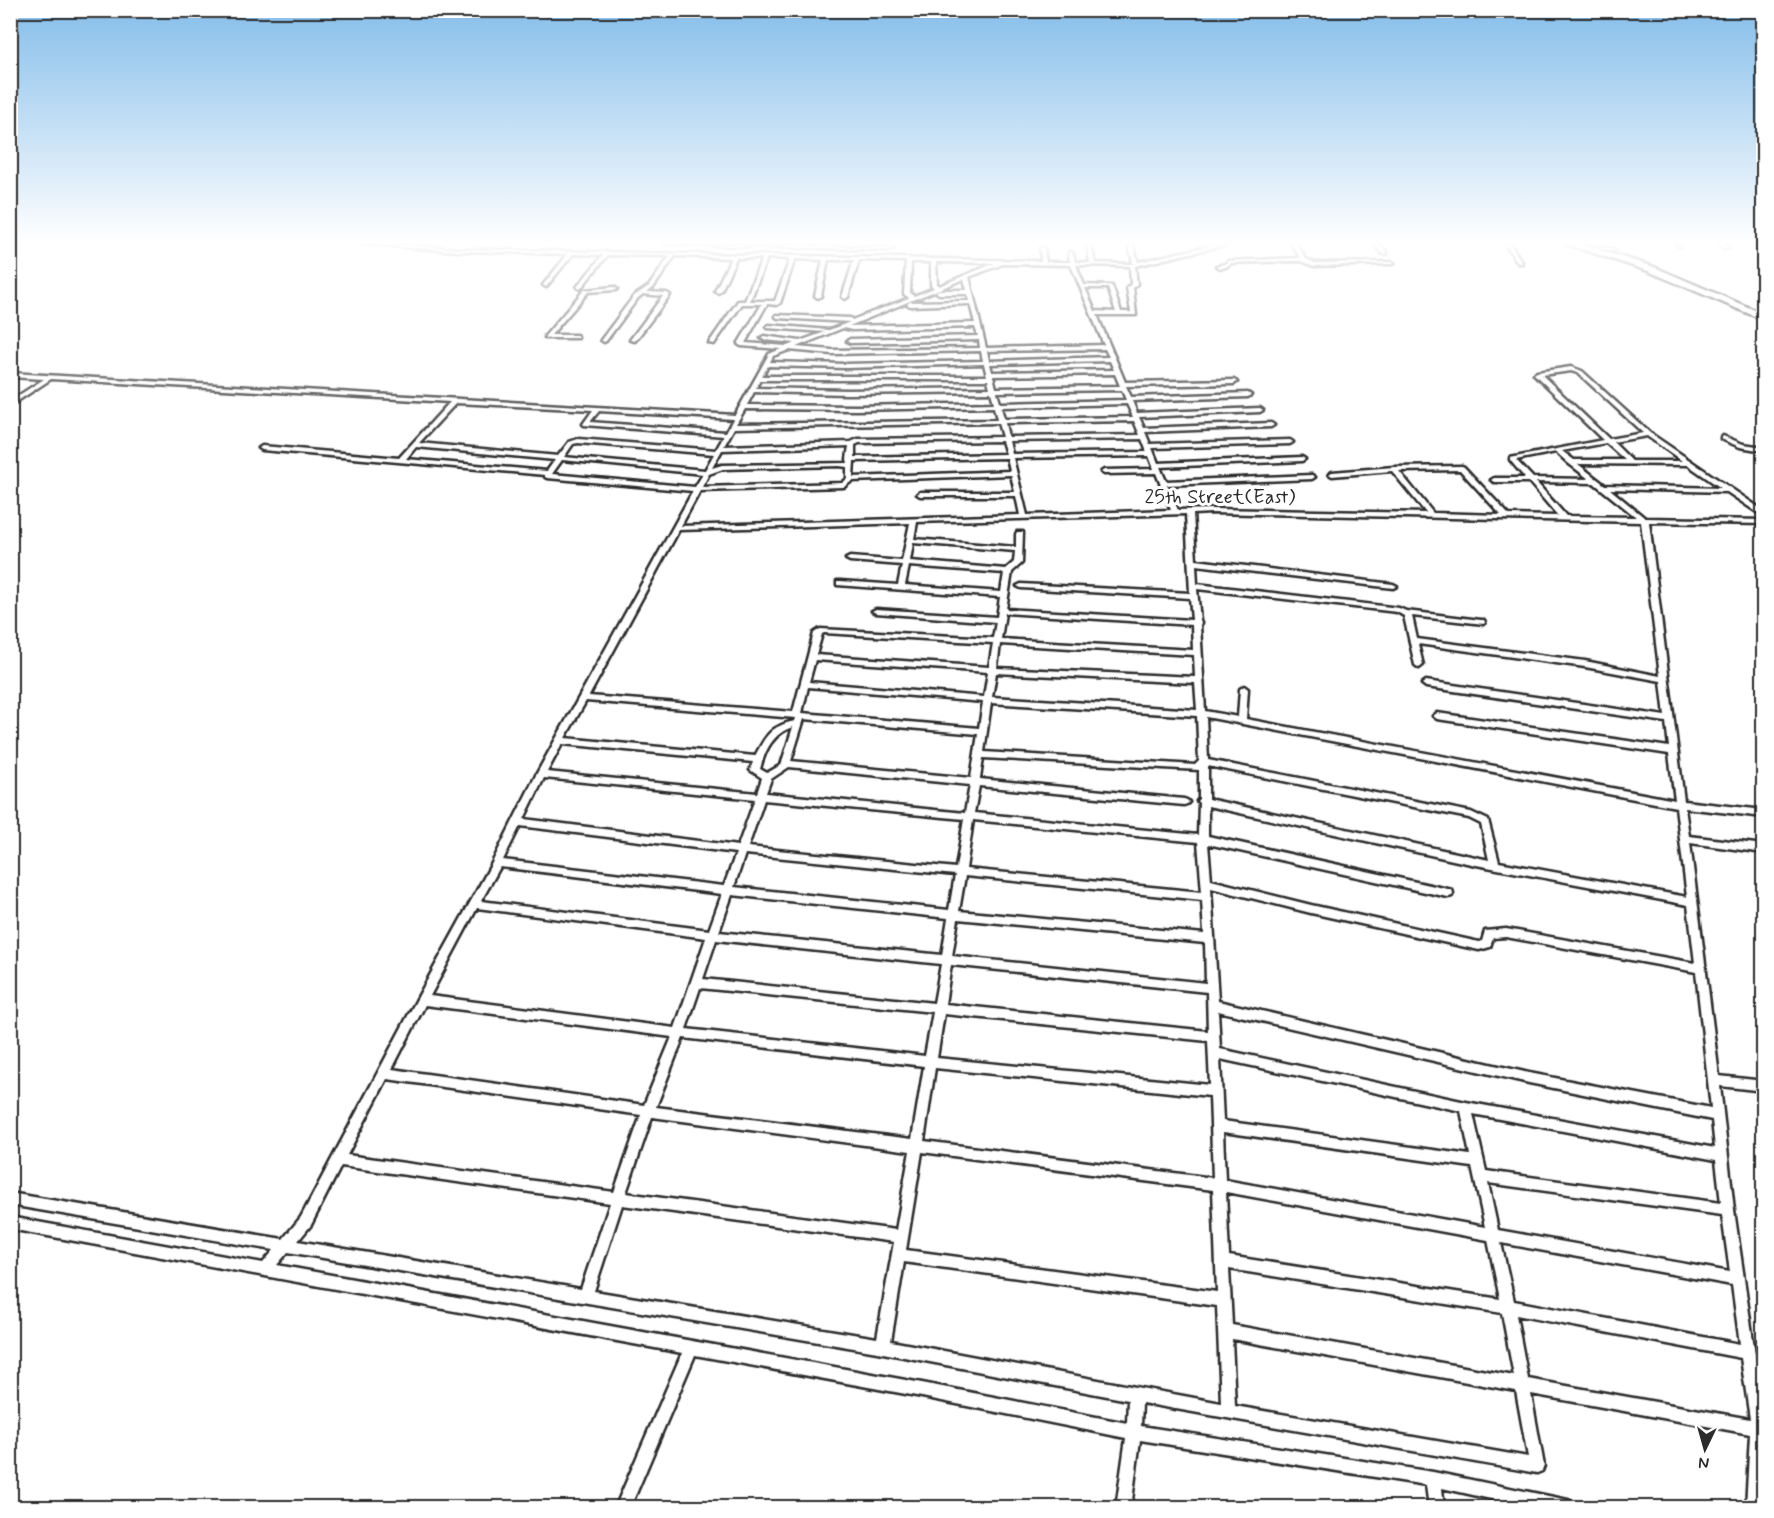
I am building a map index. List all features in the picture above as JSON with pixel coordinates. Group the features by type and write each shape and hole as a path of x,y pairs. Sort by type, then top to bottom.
{"street":[{"path":"566,315 547,337 576,338"},
{"path":"604,340 623,315"},
{"path":"633,340 652,315"},
{"path":"712,343 731,315"},
{"path":"758,315 741,343 832,352 1107,347"},
{"path":"267,1269 306,1221 497,863 541,775 771,355 871,315"},
{"path":"975,315 1024,517"},
{"path":"1093,315 1175,512"},
{"path":"778,316 856,320"},
{"path":"841,326 852,328 978,325"},
{"path":"769,327 829,330"},
{"path":"764,338 801,342"},
{"path":"850,341 980,338"},
{"path":"768,364 846,366 1112,359"},
{"path":"1630,462 1537,374 1571,369 1580,372 1648,434 1764,514"},
{"path":"759,378 990,376 1117,372"},
{"path":"10,375 738,417"},
{"path":"10,404 50,377"},
{"path":"752,390 848,393 1234,382"},
{"path":"743,407 856,408 997,405 1248,395"},
{"path":"401,460 455,400"},
{"path":"597,409 586,424 731,430 1136,417 1260,410"},
{"path":"1013,473 850,479 844,484 698,489 547,476 571,443 578,441 719,450 852,444 858,441 1143,433 1271,425"},
{"path":"1565,519 1513,458 1648,434"},
{"path":"1723,438 1742,446 1764,448"},
{"path":"1148,446 1290,442"},
{"path":"850,479 852,444"},
{"path":"415,445 708,472 722,467 839,464 1009,455 1151,454"},
{"path":"262,448 549,473"},
{"path":"1557,450 1645,521 1728,1210 1758,1428 1754,1508"},
{"path":"1104,472 1302,459"},
{"path":"1570,462 1689,463"},
{"path":"1332,474 1432,467 1462,468 1507,517"},
{"path":"1394,470 1431,515"},
{"path":"1163,483 1312,477"},
{"path":"1494,480 1594,481"},
{"path":"1602,487 1727,489"},
{"path":"920,494 1018,494"},
{"name":"25th Street(East)","path":"676,528 1175,512 1764,522"},
{"path":"1189,512 1204,762 1203,839 1208,897 1221,1185 1228,1412"},
{"path":"901,587 914,521"},
{"path":"850,559 1008,571 1018,563 1020,534"},
{"path":"910,541 1019,549"},
{"path":"1193,562 1393,586"},
{"path":"883,1346 1008,571"},
{"path":"840,583 1005,595"},
{"path":"1021,586 1195,591 1481,622"},
{"path":"876,610 1197,623"},
{"path":"1405,613 1419,664"},
{"path":"786,764 799,718 811,657 818,633 823,631 1198,653"},
{"path":"1414,641 1585,664 1663,679"},
{"path":"811,657 993,670 1198,680"},
{"path":"804,684 988,700 1200,713 1680,804 1764,814"},
{"path":"1426,684 1670,720"},
{"path":"1242,720 1244,689"},
{"path":"583,698 799,718 983,731"},
{"path":"1437,716 1674,751"},
{"path":"766,777 755,770 771,734 781,726 799,718"},
{"path":"560,741 758,759"},
{"path":"980,755 1197,768 1204,762"},
{"path":"1204,762 1481,818 1485,822 1495,864"},
{"path":"586,1294 648,1111 679,1033 766,777 786,764 1184,802"},
{"path":"541,775 1203,839 1448,893"},
{"path":"1202,801 1495,864 1691,902"},
{"path":"518,822 741,850 1208,897"},
{"path":"1684,838 1764,849"},
{"path":"497,863 727,892 954,916 1210,939"},
{"path":"1207,883 1311,909 1479,946 1486,944 1489,934 1506,933 1700,968"},
{"path":"475,903 712,935 1212,988"},
{"path":"696,982 1214,1037"},
{"path":"422,1000 930,1062 1216,1091"},
{"path":"1213,1005 1529,1078 1717,1115"},
{"path":"1215,1053 1466,1107 1722,1155"},
{"path":"384,1073 648,1111 1221,1185 1738,1280"},
{"path":"1713,1080 1764,1086"},
{"path":"10,1199 586,1294 883,1346 1497,1461 1537,1466 1508,1307 1466,1107"},
{"path":"1217,1126 1728,1210"},
{"path":"338,1160 901,1238"},
{"path":"10,1223 922,1389 1134,1432 1433,1479 1568,1508"},
{"path":"898,1255 1224,1300"},
{"path":"1222,1261 1508,1307 1747,1352"},
{"path":"1225,1331 1758,1428"},
{"path":"622,1508 691,1348"},
{"path":"1123,1508 1134,1432 1135,1394"},
{"path":"1433,1479 1437,1508"}]}
